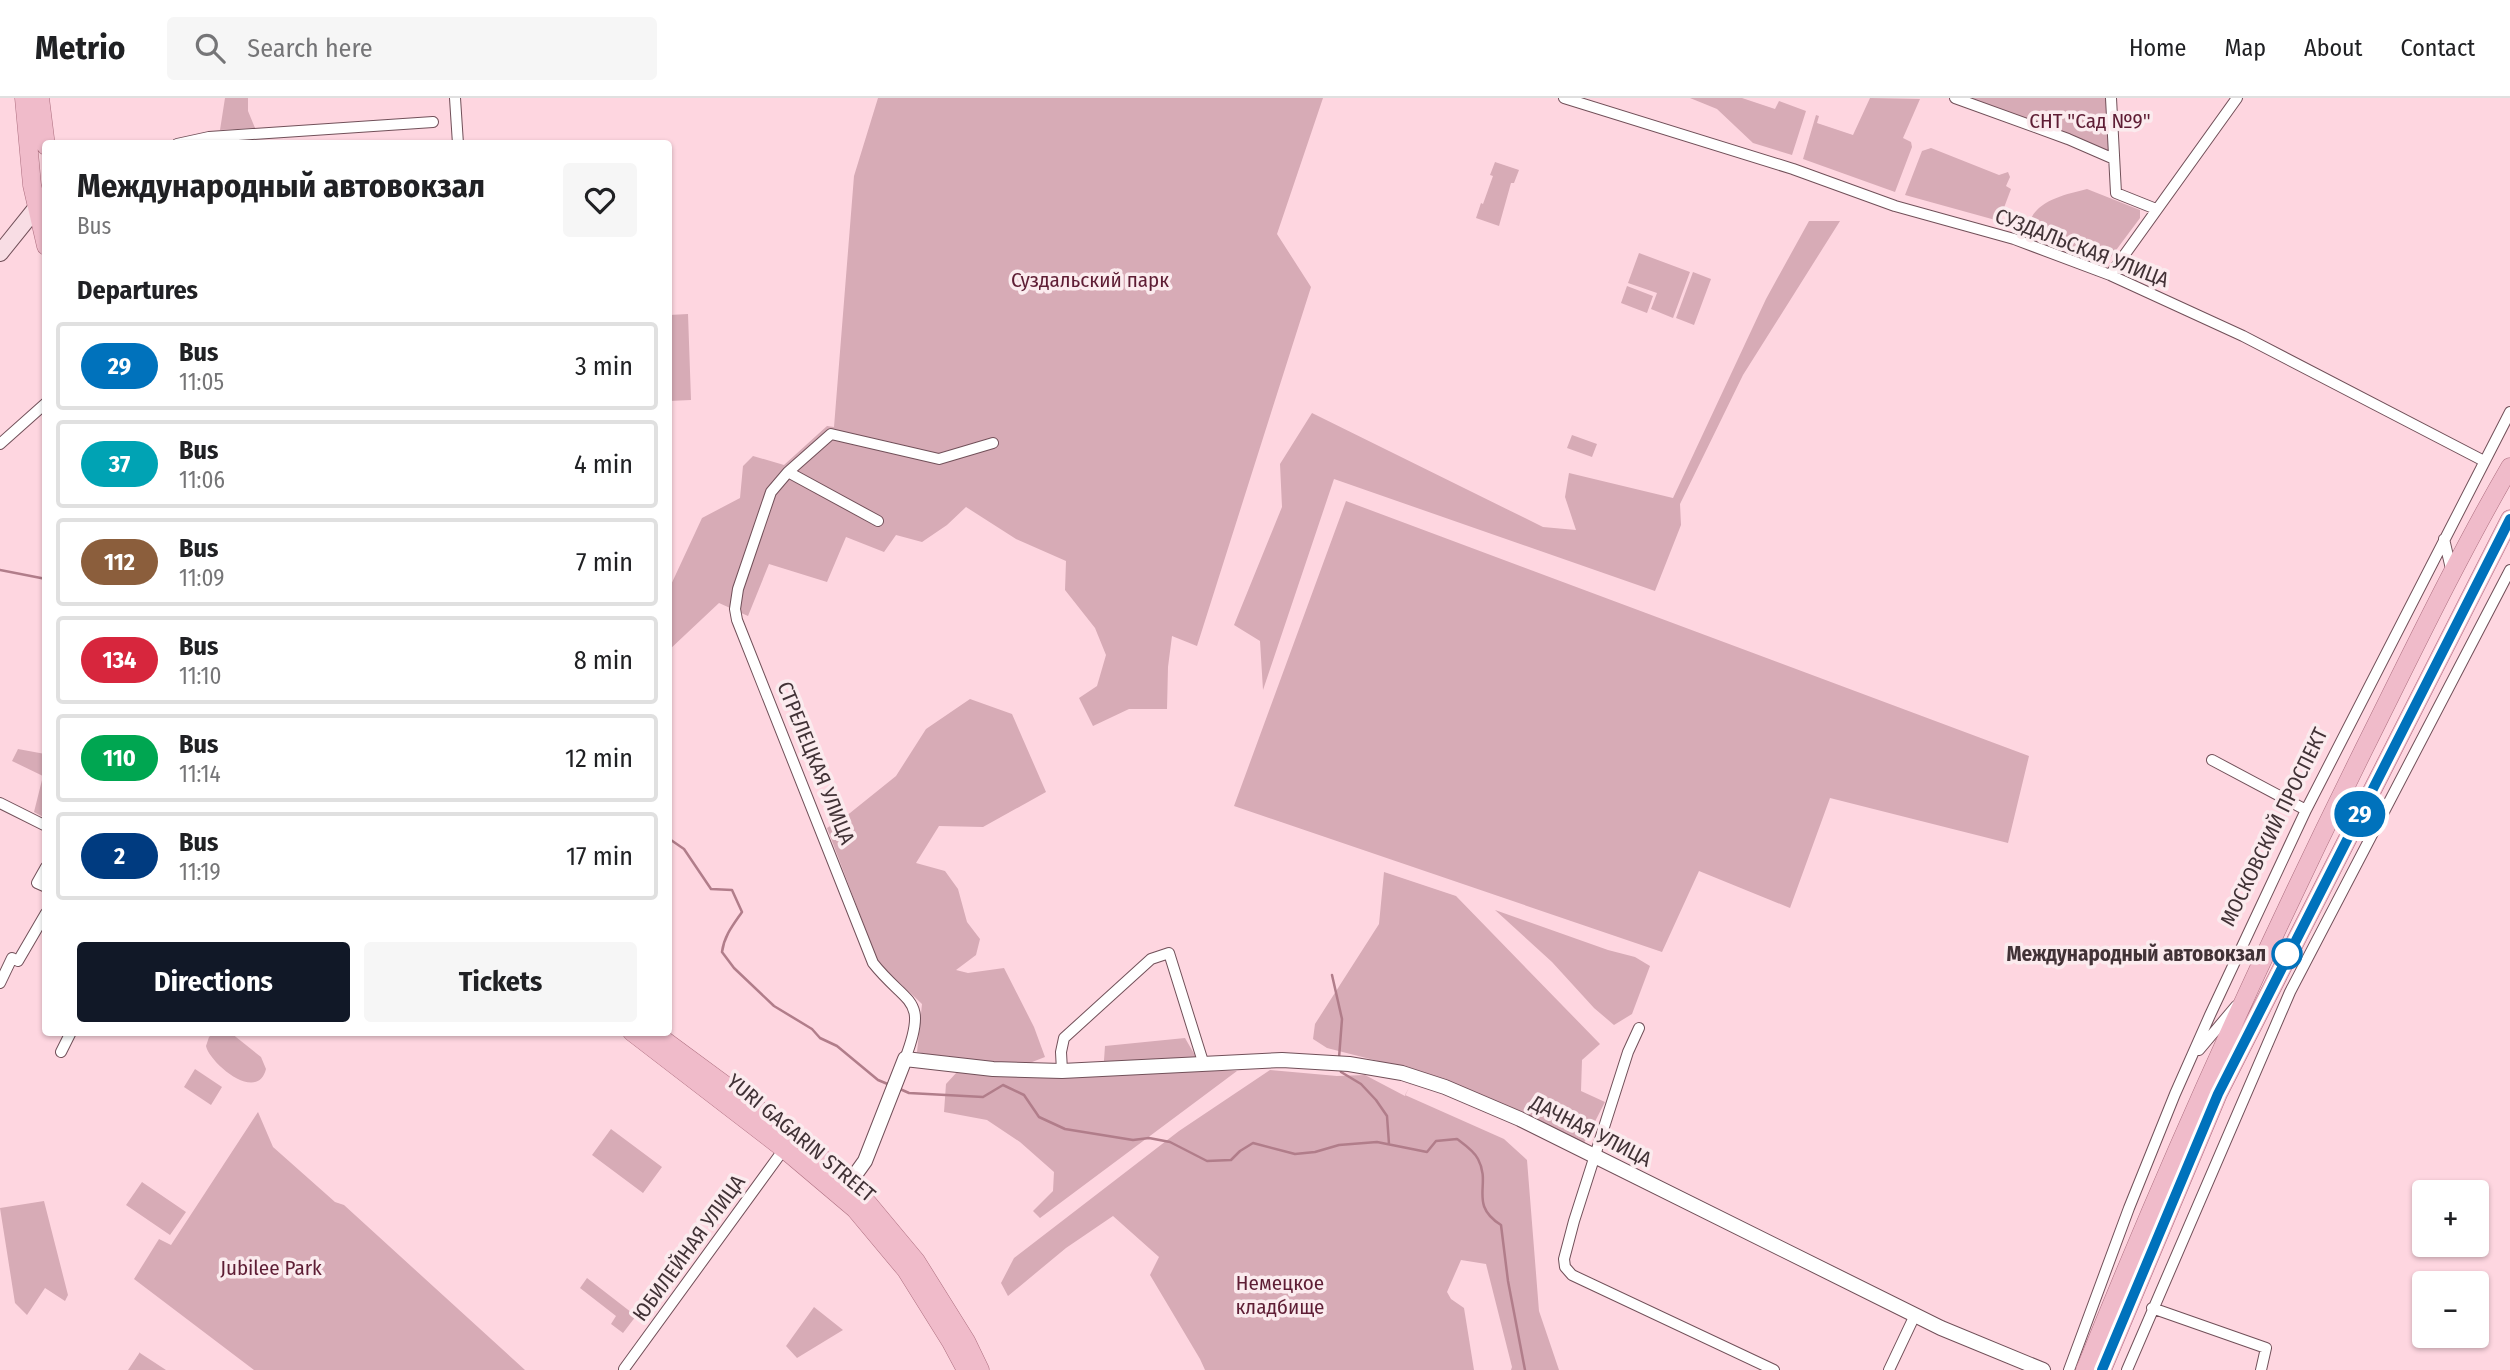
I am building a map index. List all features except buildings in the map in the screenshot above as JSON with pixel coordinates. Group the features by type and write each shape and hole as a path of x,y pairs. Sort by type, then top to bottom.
{"main road":[{"path":"0,253 41,201 30,171 24,98"},
{"path":"40,98 45,140"},
{"path":"2085,1370 2228,1035 2307,864 2452,573 2510,467"},
{"path":"2102,1370 2238,1052 2510,519"},
{"path":"2307,864 2321,862 2326,867 2328,876"},
{"path":"2228,1035 2238,1052"},
{"name":"YURI GAGARIN STREET","path":"637,1036 784,1149 845,1189 855,1209 906,1270 966,1370"},
{"name":"YURI GAGARIN STREET","path":"658,1036 801,1141 916,1261 966,1341 980,1370"}],"street":[{"path":"455,98 458,140"},
{"name":"СУЗДАЛЬСКАЯ УЛИЦА","path":"1564,98 1793,169 1895,206 2014,239 2110,275 2243,336 2484,461"},
{"path":"1955,98 2068,139 2114,159"},
{"path":"2111,98 2116,194 2156,209"},
{"path":"2110,275 2237,98"},
{"path":"195,140 433,122"},
{"path":"0,444 42,407"},
{"name":"МОСКОВСКИЙ ПРОСПЕКТ","path":"2069,1370 2124,1220 2190,1060 2306,810 2510,412"},
{"name":"СТРЕЛЕЦКАЯ УЛИЦА","path":"845,1189 865,1161 911,1043 916,1011 911,1000 873,963 737,620 735,608 738,589 771,492 788,472 831,434 939,459 993,443"},
{"path":"788,472 878,521"},
{"path":"2444,539 2452,573"},
{"path":"2127,1370 2290,992 2510,570"},
{"path":"2465,609 2475,636"},
{"path":"2212,760 2306,810"},
{"path":"0,803 42,824"},
{"path":"2304,922 2337,900"},
{"path":"0,983 12,958 18,961 42,920"},
{"path":"905,1059 993,1069 1062,1071 1063,1038 1151,958 1168,953 1204,1065"},
{"path":"2190,1060 2247,993"},
{"path":"1639,1028 1624,1065 1578,1209 1564,1259 1567,1272 1774,1370"},
{"path":"61,1052 69,1036"},
{"path":"2238,1052 2256,1056 2263,1051"},
{"name":"ДАЧНАЯ УЛИЦА","path":"1062,1071 1282,1060 1349,1064 1402,1073 1445,1087 1520,1119 1915,1315 2043,1370"},
{"name":"ЮБИЛЕЙНАЯ УЛИЦА","path":"624,1369 784,1149"},
{"path":"2152,1308 2266,1348 2261,1370"},
{"path":"1889,1370 1915,1315"}],"green space":[{"path":"225,98 248,98 248,111 255,128 220,130"},
{"name":"Суздальский парк","path":"878,98 1323,98 1277,234 1311,287 1197,646 1172,636 1167,709 1129,709 1093,726 1079,698 1097,686 1106,655 1095,628 1065,590 1066,561 1016,539 966,507 947,525 922,542 896,535 884,552 846,537 827,582 769,564 748,616 719,603 672,647 672,583 702,518 740,498 743,466 753,456 784,465 827,426 834,427 854,176"},
{"path":"1690,98 1742,98 1775,109 1779,101 1806,111 1792,155 1753,143 1717,109"},
{"path":"1870,98 1920,99 1903,138 1911,142 1912,147 1895,192 1803,159 1816,115 1819,116 1817,123 1853,135"},
{"name":"СНТ \"Сад №9\"","path":"1957,98 2114,98 2111,154"},
{"path":"1931,148 1999,175 2008,172 2010,177 2006,186 2011,189 1999,221 1905,195 1922,151"},
{"path":"1495,162 1519,170 1514,183 1511,183 1499,226 1476,218 1493,176 1490,175"},
{"path":"2087,189 2140,210 2140,218 2108,261 2028,230 2030,220 2041,206 2058,197"},
{"path":"1809,221 1840,221 1743,375 1680,504 1681,525 1655,591 1334,479 1263,690 1260,641 1234,625 1282,507 1280,464 1312,413 1543,527 1576,530 1565,497 1569,473 1673,498 1766,299"},
{"path":"1639,253 1690,272 1673,318 1651,309 1657,293 1628,283"},
{"path":"1693,272 1711,279 1694,325 1676,318"},
{"path":"1627,286 1653,296 1647,313 1621,303"},
{"path":"688,314 691,400 672,401 672,315"},
{"path":"1572,435 1597,444 1592,457 1567,448"},
{"path":"1346,501 2029,756 2008,843 1830,798 1790,908 1699,871 1662,952 1234,806"},
{"path":"970,699 1012,714 1046,792 983,827 939,826 916,863 945,871 958,889 967,922 980,939 976,955 956,970 968,973 1004,968 1034,1027 1045,1057 1027,1064 992,1063 991,1076 991,1063 917,1052 922,1004 878,962 827,828 896,776 926,729"},
{"path":"18,749 42,753 42,776 12,761"},
{"path":"42,780 42,816 34,812"},
{"path":"1384,872 1456,896 1600,1044 1582,1060 1581,1091 1605,1102 1584,1143 1479,1094 1418,1071 1409,1087 1417,1071 1327,1048 1313,1039 1315,1024 1379,924"},
{"path":"1495,910 1635,957 1650,966 1632,1014 1614,1025 1594,1008 1552,962"},
{"path":"235,1036 261,1057 266,1069 261,1079 244,1081 224,1070 209,1053 206,1046 209,1037"},
{"path":"1185,1038 1204,1071 1237,1071 1040,1218 1033,1211 1053,1191 1054,1172 1020,1142 987,1120 944,1112 946,1084 957,1072 991,1076 1103,1074 1105,1046"},
{"path":"195,1069 222,1087 211,1105 184,1087"},
{"name":"Немецкое кладбище","path":"1270,1070 1337,1076 1365,1075 1504,1139 1527,1160 1539,1311 1559,1370 1511,1370 1486,1264 1461,1260 1447,1292 1451,1299 1464,1308 1474,1370 1205,1370 1150,1275 1159,1257 1113,1216 1066,1248 1008,1296 1001,1283 1014,1258 1179,1131"},
{"name":"Jubilee Park","path":"258,1112 273,1147 335,1202 344,1205 525,1370 254,1370 134,1279 159,1239 171,1245"},
{"path":"611,1129 662,1167 643,1193 592,1155"},
{"path":"142,1182 186,1212 170,1235 126,1205"},
{"path":"44,1201 68,1295 65,1301 45,1288 27,1315 15,1303 0,1208"},
{"path":"587,1278 636,1316 623,1333 611,1324 616,1316 580,1288"},
{"path":"814,1307 843,1330 797,1358 786,1346"},
{"path":"140,1353 166,1370 128,1370"}],"waterway":[{"path":"0,570 42,578"},
{"path":"672,841 684,849 711,889 732,890 742,912 732,926 722,952 734,968 774,1006 812,1029 820,1038 837,1046 878,1080 890,1085"},
{"path":"1332,975 1342,1019 1339,1058"},
{"path":"1340,1068 1341,1072 1361,1084 1387,1116 1389,1144"},
{"path":"900,1089 909,1093 983,1097 1003,1085 1024,1095 1039,1117 1065,1129 1133,1140 1149,1138 1170,1142 1207,1161 1231,1160 1253,1143 1295,1154 1339,1145 1377,1142 1427,1152 1436,1141 1457,1139 1478,1159 1482,1168 1485,1209 1501,1225 1508,1281 1525,1370"}],"bus line":[{"name":"29","path":"2102,1370 2218,1094 2510,519"}],"place":[{"name":"Международный автовокзал","path":"2287,954"}]}
